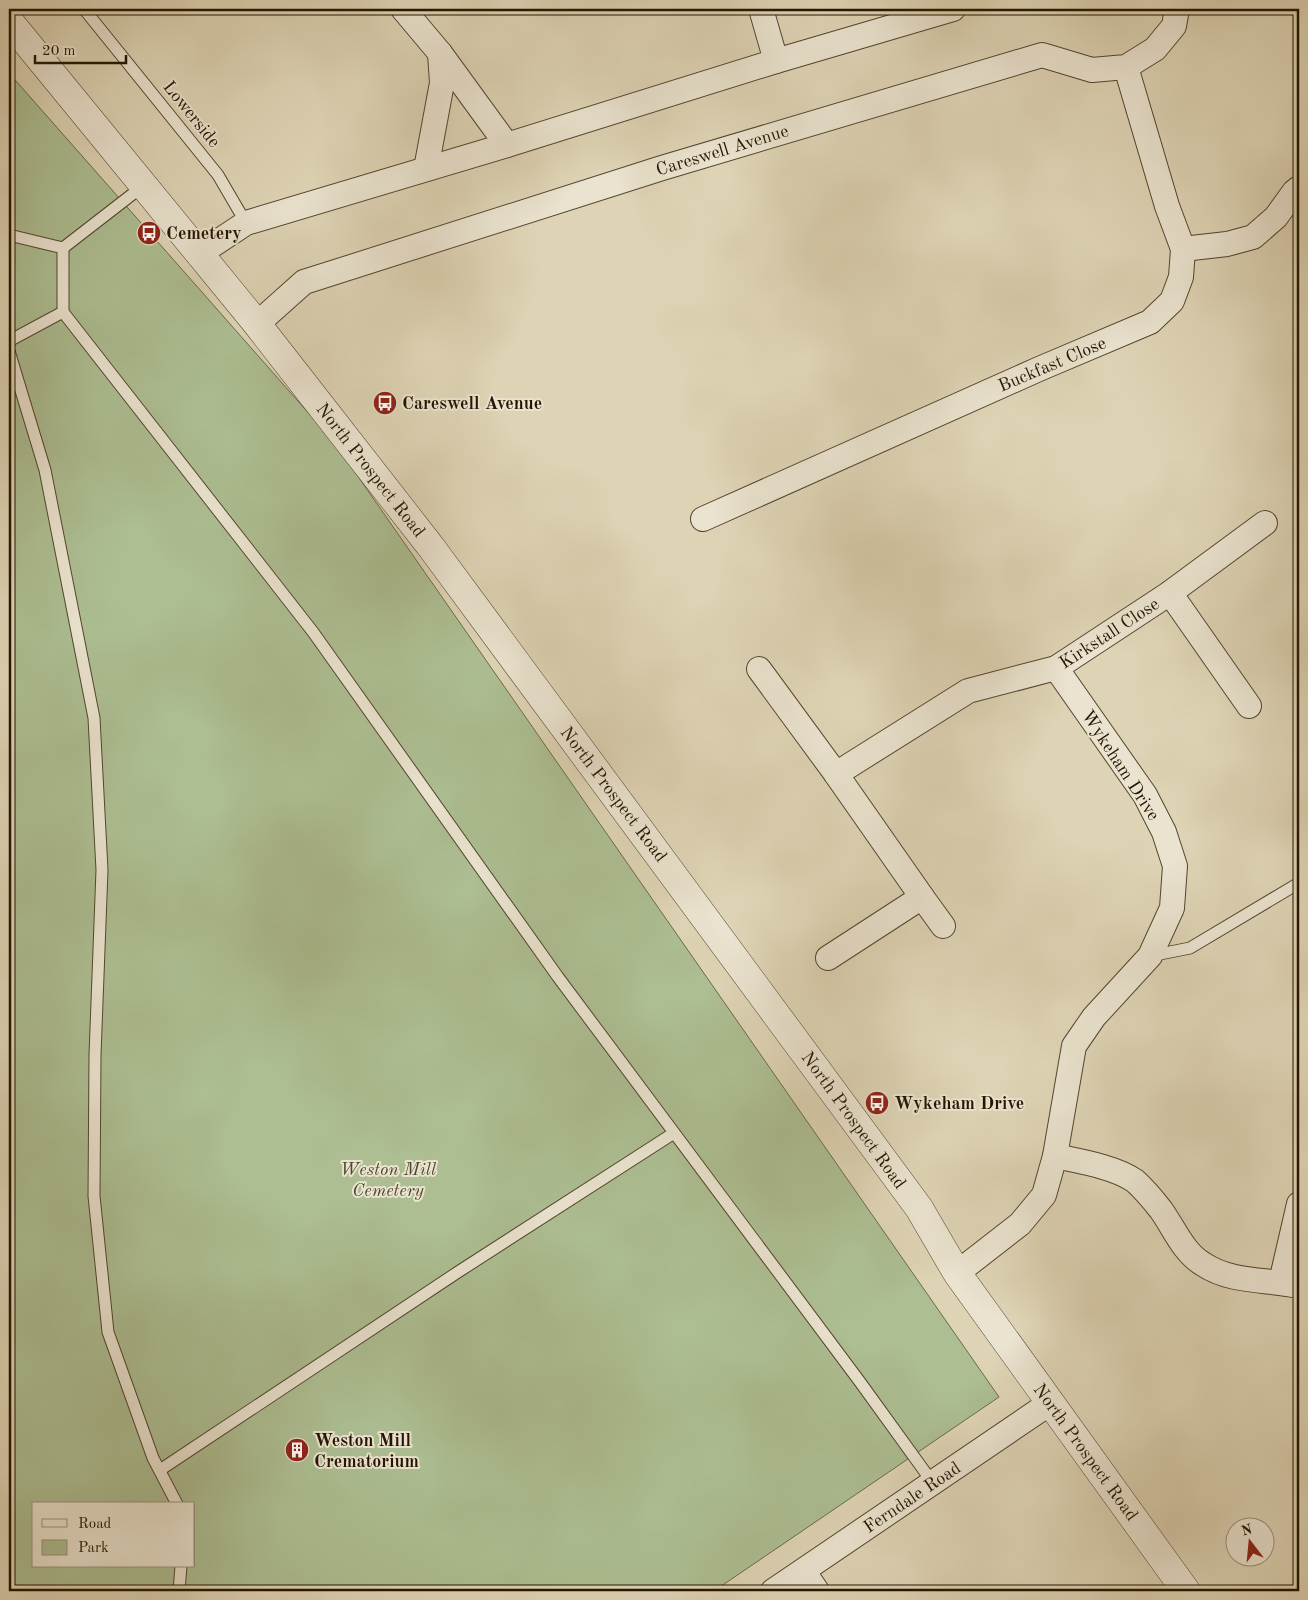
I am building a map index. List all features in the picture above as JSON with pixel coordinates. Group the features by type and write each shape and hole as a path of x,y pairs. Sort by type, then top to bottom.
{"street":[{"path":"403,9 440,53 507,145"},
{"path":"761,9 776,61"},
{"path":"199,254 246,223 507,145 928,12 953,9"},
{"name":"Careswell Avenue","path":"257,324 304,282 662,168 1042,55 1092,70 1126,67 1155,49 1174,26 1177,9"},
{"name":"North Prospect Road","path":"9,21 257,324 431,547 919,1208 957,1273 1186,1591"},
{"path":"426,169 442,83 440,53"},
{"name":"Buckfast Close","path":"703,519 1038,369 1150,322 1172,301 1181,277 1183,249 1167,206 1126,67"},
{"path":"1183,249 1227,244 1253,237 1276,217 1299,188"},
{"name":"Kirkstall Close","path":"836,774 968,691 1056,668 1170,593 1265,523"},
{"path":"1170,593 1249,706"},
{"path":"759,668 943,926"},
{"name":"Wykeham Drive","path":"957,1273 1020,1224 1044,1195 1055,1156 1074,1046 1094,1016 1150,956 1172,908 1174,866 1164,832 1145,795 1056,668"},
{"path":"828,958 922,897"},
{"path":"1055,1156 1104,1167 1134,1181 1160,1209 1182,1243 1202,1264 1228,1277 1290,1284 1299,1204"},
{"name":"Ferndale Road","path":"773,1591 804,1572 1050,1403"},
{"path":"804,1572 817,1591"}],"lane":[{"name":"Lowerside","path":"84,9 218,175 246,223"},
{"path":"63,248 143,186"},
{"path":"9,235 63,248"},
{"path":"63,248 63,312 313,632 553,971 860,1382 932,1483"},
{"path":"9,341 63,312"},
{"path":"9,351 45,470 94,718 102,870 95,1055 94,1196 108,1332 153,1458 176,1502"},
{"path":"1150,956 1190,948 1299,883"},
{"path":"160,1470 458,1272 674,1133"},
{"path":"179,1591 181,1568"}],"green space":[{"name":"Weston Mill Cemetery","path":"9,73 334,442 999,1397 714,1591 9,1591"}],"place":[{"name":"Cemetery","path":"149,233"},
{"name":"Careswell Avenue","path":"385,403"},
{"name":"Wykeham Drive","path":"877,1103"},
{"name":"Weston Mill Crematorium","path":"297,1450"}]}
